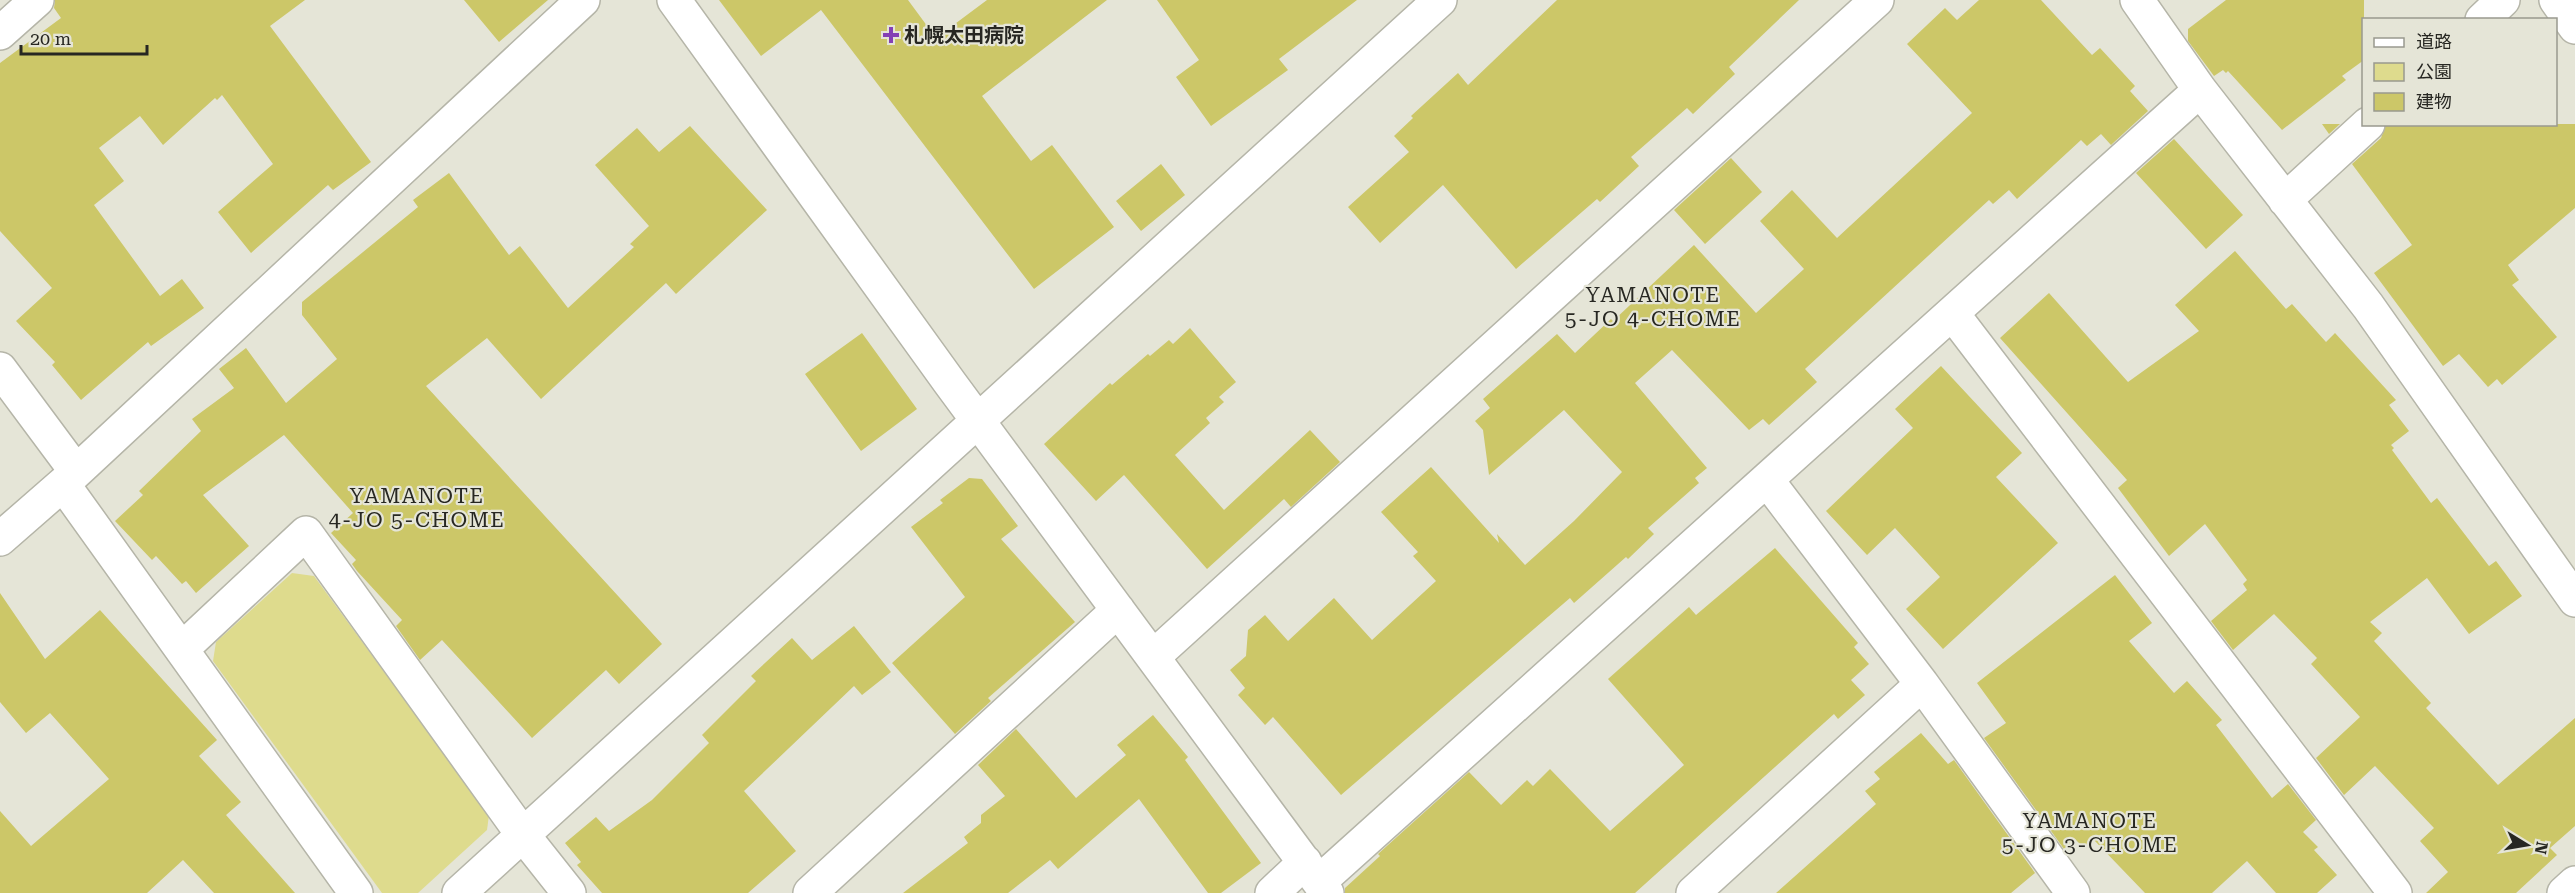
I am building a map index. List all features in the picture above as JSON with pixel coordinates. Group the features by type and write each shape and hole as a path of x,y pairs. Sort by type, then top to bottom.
{"street":[{"path":"0,33 37,0"},
{"path":"0,539 583,0"},
{"path":"674,0 979,420 1317,879"},
{"path":"459,893 1440,0"},
{"path":"1153,657 1877,0"},
{"path":"2484,18 2503,0"},
{"path":"2556,0 2575,27"},
{"path":"2139,1 2200,90 2368,306 2575,600"},
{"path":"1272,893 1317,879 1767,480 2200,90"},
{"path":"2285,200 2366,126"},
{"path":"1952,313 2395,893"},
{"path":"0,369 182,649 356,893"},
{"path":"1767,480 1922,684 2073,893"},
{"path":"182,649 306,534 523,835 568,893"},
{"path":"810,893 1118,610"},
{"path":"1693,893 1922,684"},
{"path":"2564,893 2575,883"}],"green space":[{"path":"292,573 314,576 489,815 487,830 418,893 382,893 213,661 216,642"}],"building":[{"path":"55,0 305,0 270,26 371,162 333,190 328,185 251,253 218,212 273,164 222,95 217,100 215,98 163,145 140,116 99,148 124,181 94,205 160,296 182,279 204,308 151,346 148,342 81,400 52,365 55,362 16,321 52,288 0,231 0,63 61,18 54,8"},
{"path":"464,0 548,0 499,42"},
{"path":"719,0 908,0 936,38 987,0 1107,0 982,96 1031,161 1052,145 1114,227 1034,289 821,10 761,56"},
{"path":"1157,0 1357,0 1279,59 1288,70 1211,126 1176,77 1199,60"},
{"path":"1557,0 1799,0 1729,67 1735,74 1693,114 1687,108 1631,157 1639,166 1600,202 1597,199 1516,269 1443,185 1380,243 1348,207 1409,152 1394,136 1413,118 1411,116 1458,73 1468,85"},
{"path":"1979,0 2041,0 2092,55 2100,48 2135,86 2130,91 2148,111 2111,145 2101,134 2087,146 2081,140 2017,199 2009,190 1993,204 1989,200 1805,369 1817,382 1769,425 1763,419 1749,430 1672,350 1635,383 1707,468 1695,478 1699,483 1648,528 1654,534 1628,559 1626,557 1574,603 1570,598 1341,795 1273,717 1265,725 1238,695 1245,688 1230,670 1246,656 1248,630 1265,615 1288,641 1334,598 1372,640 1436,581 1413,556 1418,552 1381,512 1431,467 1499,543 1497,534 1525,565 1574,521 1622,472 1564,410 1489,475 1483,430 1475,421 1490,408 1483,399 1557,334 1575,353 1611,319 1613,321 1694,245 1756,313 1804,269 1760,221 1792,190 1837,238 1972,113 1907,44 1945,8 1957,20"},
{"path":"2226,0 2364,0 2362,61 2342,76 2346,80 2282,130 2228,71 2226,73 2223,70 2214,76 2188,41 2188,29"},
{"path":"2322,124 2340,124 2329,134"},
{"path":"2557,124 2575,124 2575,208 2508,265 2519,280 2512,285 2557,337 2502,385 2497,379 2488,387 2459,354 2443,366 2374,273 2412,245 2352,164 2381,138 2385,126 2557,126"},
{"path":"690,126 767,210 676,294 666,283 541,399 487,338 426,386 662,644 619,684 606,670 532,738 442,640 420,660 396,626 402,620 357,571 352,564 356,560 331,533 353,513 284,435 203,495 249,546 196,593 186,581 182,584 156,556 152,560 115,521 143,495 139,491 201,431 192,419 234,388 219,369 246,348 286,403 337,359 302,315 302,302 418,207 413,200 449,173 509,255 520,246 568,308 634,247 630,244 649,226 595,165 637,128 659,152"},
{"path":"2174,139 2243,215 2206,249 2136,173"},
{"path":"1731,158 1762,192 1705,244 1674,210"},
{"path":"1161,164 1185,195 1141,231 1116,201"},
{"path":"2235,251 2286,309 2292,304 2326,342 2335,333 2396,400 2389,405 2409,431 2391,445 2394,448 2392,450 2431,503 2437,498 2489,566 2496,561 2522,596 2469,634 2427,578 2370,622 2382,633 2374,641 2431,703 2426,708 2498,785 2575,718 2575,826 2550,848 2557,855 2516,893 2426,893 2448,872 2420,841 2434,828 2375,766 2344,795 2316,758 2360,717 2311,664 2317,658 2274,614 2233,650 2211,621 2247,590 2243,584 2247,580 2205,524 2169,556 2118,488 2127,480 2000,338 2049,293 2128,382 2199,331 2175,305"},
{"path":"1190,328 1236,382 1219,397 1224,402 1206,418 1210,423 1175,455 1224,510 1310,430 1340,462 1291,507 1284,499 1207,569 1124,475 1096,501 1044,444 1110,383 1112,385 1148,354 1150,356 1169,340 1173,344"},
{"path":"862,333 917,409 861,451 805,374"},
{"path":"1941,366 2022,453 1996,477 2058,543 1943,649 1906,609 1940,577 1895,528 1867,555 1826,511 1913,428 1895,409"},
{"path":"969,478 982,479 1018,526 1001,539 1075,622 988,698 991,701 955,734 892,663 965,597 911,527 943,503 940,500"},
{"path":"1775,548 1858,643 1854,647 1869,664 1851,680 1865,695 1838,719 1834,714 1635,893 1345,893 1345,888 1380,856 1378,854 1469,772 1501,805 1527,780 1533,786 1550,769 1610,831 1684,765 1608,679 1689,607 1696,615"},
{"path":"2115,575 2152,623 2129,641 2174,693 2187,681 2222,720 2216,725 2272,798 2288,784 2316,820 2303,832 2318,847 2314,850 2337,875 2317,893 2276,893 2247,861 2212,893 2145,893 2094,840 2085,849 2075,839 2064,849 1984,738 2006,723 1977,683"},
{"path":"0,593 45,659 100,610 217,740 199,756 241,802 226,815 295,893 214,893 183,860 147,893 0,893 0,811 31,846 109,779 50,713 26,733 0,702"},
{"path":"854,626 891,672 862,695 854,686 744,791 796,851 748,893 602,893 577,865 581,862 565,843 596,817 609,831 652,800 709,743 702,735 756,681 751,676 792,638 812,660"},
{"path":"1153,715 1188,757 1185,760 1261,863 1221,893 1208,893 1139,799 1058,869 1050,860 1008,893 903,893 968,843 964,837 981,823 981,815 1005,796 978,765 1016,729 1076,798 1126,755 1117,745"},
{"path":"1921,733 1948,764 1954,760 2035,873 2011,893 1776,893 1876,804 1865,791 1880,779 1874,772"}],"place":[{"name":"札幌太田病院","path":"891,35"}],"district":[{"name":"YAMANOTE 5-JO 4-CHOME","path":"1653,307"},
{"name":"YAMANOTE 4-JO 5-CHOME","path":"417,508"},
{"name":"YAMANOTE 5-JO 3-CHOME","path":"2090,833"}]}
